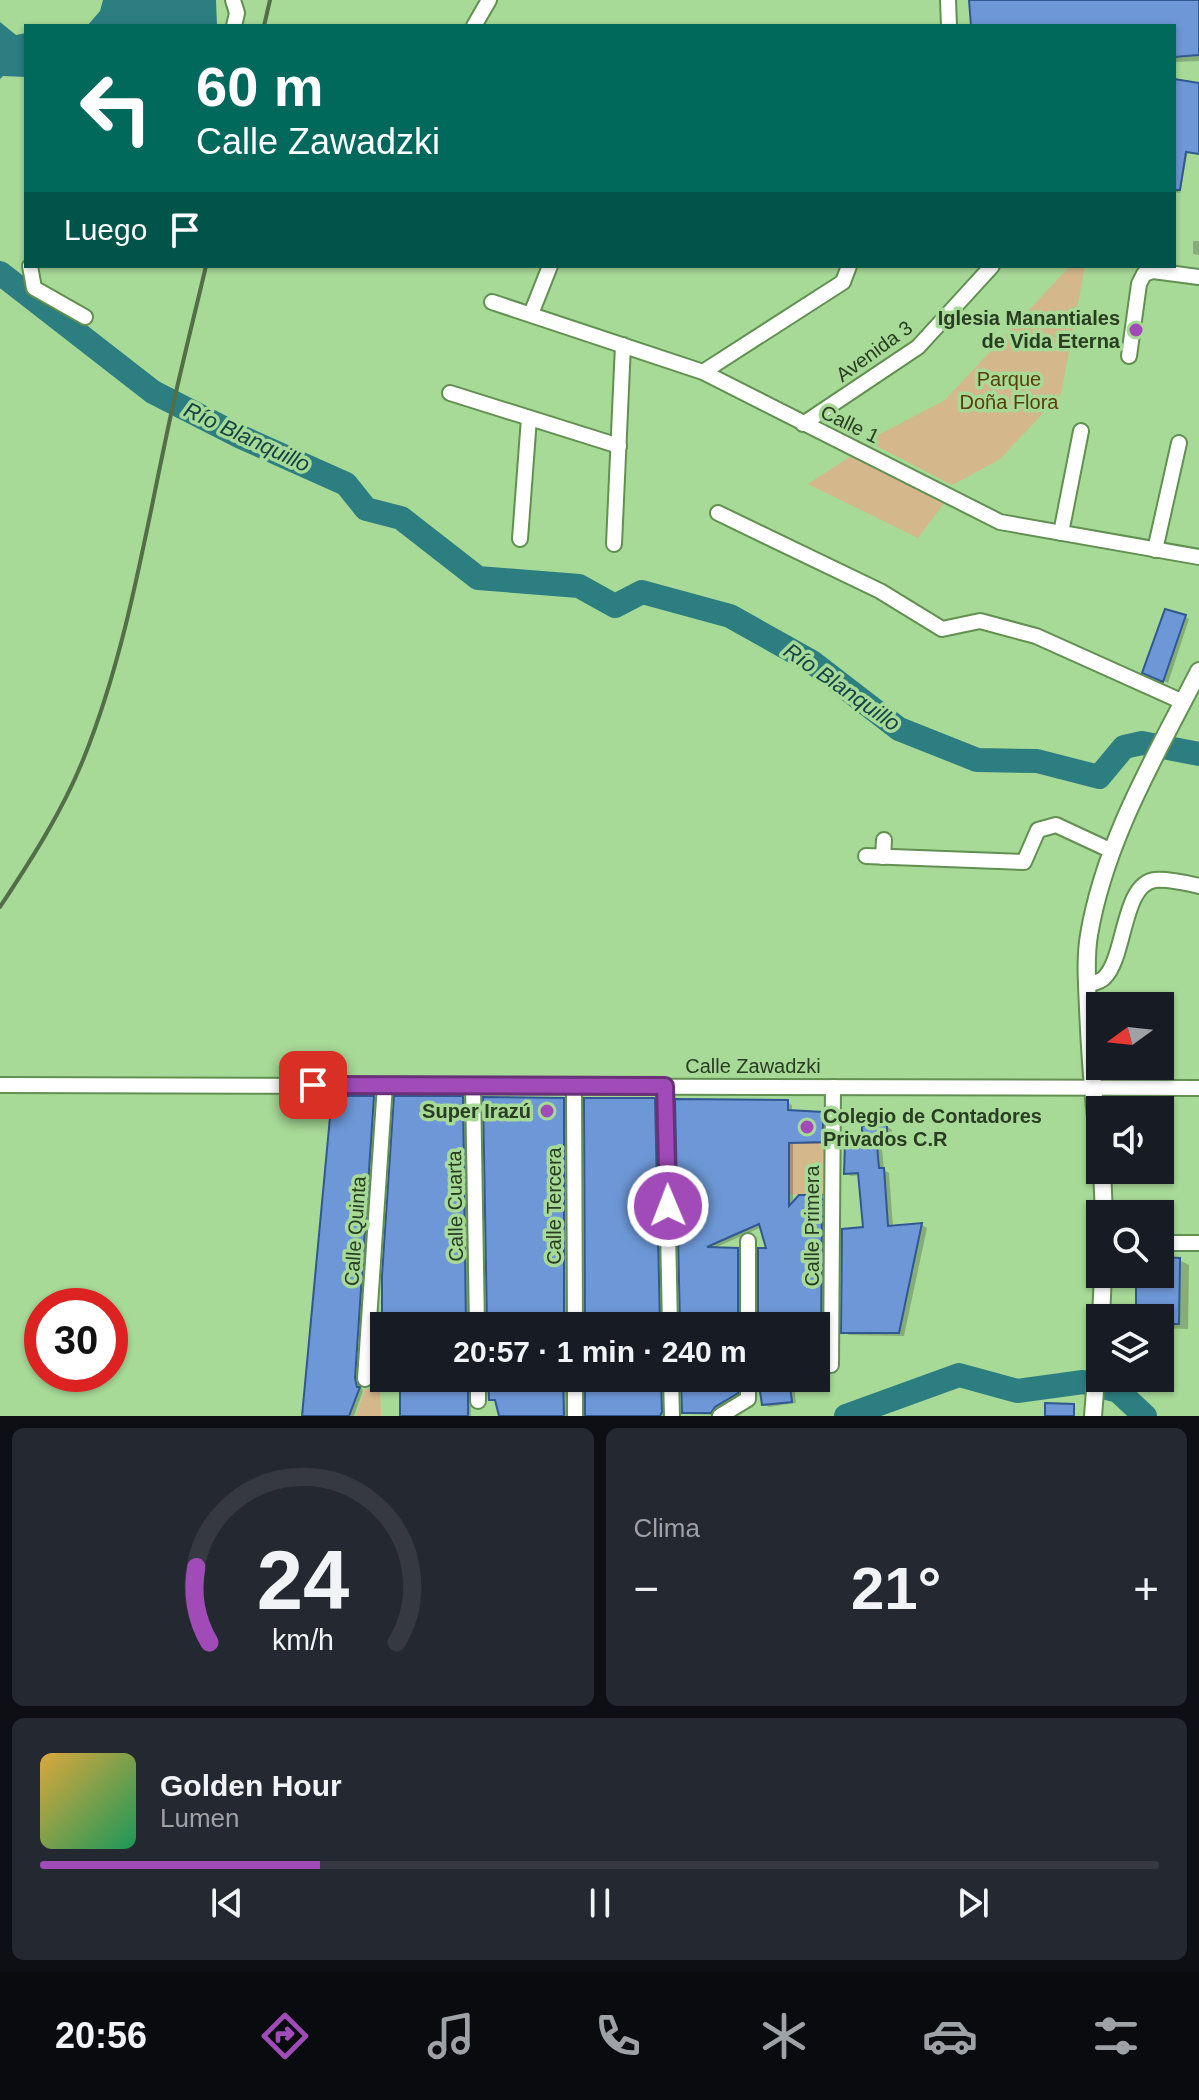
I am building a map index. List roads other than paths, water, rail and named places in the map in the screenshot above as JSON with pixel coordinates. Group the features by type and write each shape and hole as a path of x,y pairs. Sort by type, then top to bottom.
{"main road":[{"path":"1092,1096 1088,937 1112,851 1127,813 1199,671"},
{"path":"1093,1416 1095,1392"}],"street":[{"path":"233,0 237,13 234,24"},
{"path":"475,24 489,0"},
{"path":"948,0 949,24"},
{"path":"30,268 34,288 85,317"},
{"path":"531,314 549,268"},
{"path":"703,372 843,282 848,268"},
{"name":"Avenida 3","path":"803,424 918,347 990,268"},
{"path":"1129,356 1139,284 1144,274 1153,271 1199,277"},
{"name":"Calle 1","path":"492,302 703,372 1000,522 1198,558"},
{"path":"614,544 623,345"},
{"path":"450,393 619,446"},
{"path":"520,539 529,418"},
{"path":"1061,533 1081,431"},
{"path":"1155,550 1179,443"},
{"path":"718,513 880,591 942,629 980,621 1036,636 1183,702"},
{"path":"866,856 1024,862 1038,830 1056,825 1112,851"},
{"path":"883,857 884,840"},
{"path":"1087,985 1102,980 1115,964 1131,903 1143,886 1153,880 1199,886"},
{"name":"Calle Zawadzki","path":"0,1085 1199,1088"},
{"name":"Calle Quinta","path":"365,1379 385,1085"},
{"name":"Calle Cuarta","path":"473,1085 477,1312"},
{"name":"Calle Tercera","path":"574,1086 575,1312"},
{"path":"665,1086 670,1312"},
{"name":"Calle Primera","path":"831,1365 833,1087"},
{"path":"748,1241 748,1312"},
{"path":"1174,1243 1199,1243"},
{"path":"478,1392 478,1401"},
{"path":"575,1392 575,1416"},
{"path":"671,1392 672,1416"},
{"path":"720,1416 748,1399 748,1392"}],"water":[{"path":"103,0 216,0 217,24 89,24 100,11"},
{"path":"0,22 16,35 24,33 24,77 3,76 0,79"}],"waterway":[{"name":"Río Blanquillo","path":"0,273 153,392 241,437 346,484 366,509 401,518 478,578 579,586 615,606 642,592 730,616 812,662 899,729 977,760 1037,761 1099,777 1124,747 1142,743 1199,754"},
{"path":"846,1416 959,1375 1017,1391 1083,1382 1118,1391 1145,1416"}],"railway":[{"path":"264,24 270,0"},
{"path":"0,907 66,798 112,677 134,592 206,268"}],"place":[{"name":"Iglesia Manantiales de Vida Eterna","path":"1136,330"},
{"name":"Super Irazú","path":"547,1111"},
{"name":"Colegio de Contadores Privados C.R","path":"807,1127"}],"park label":[{"name":"Parque Doña Flora","path":"1009,390"}]}
